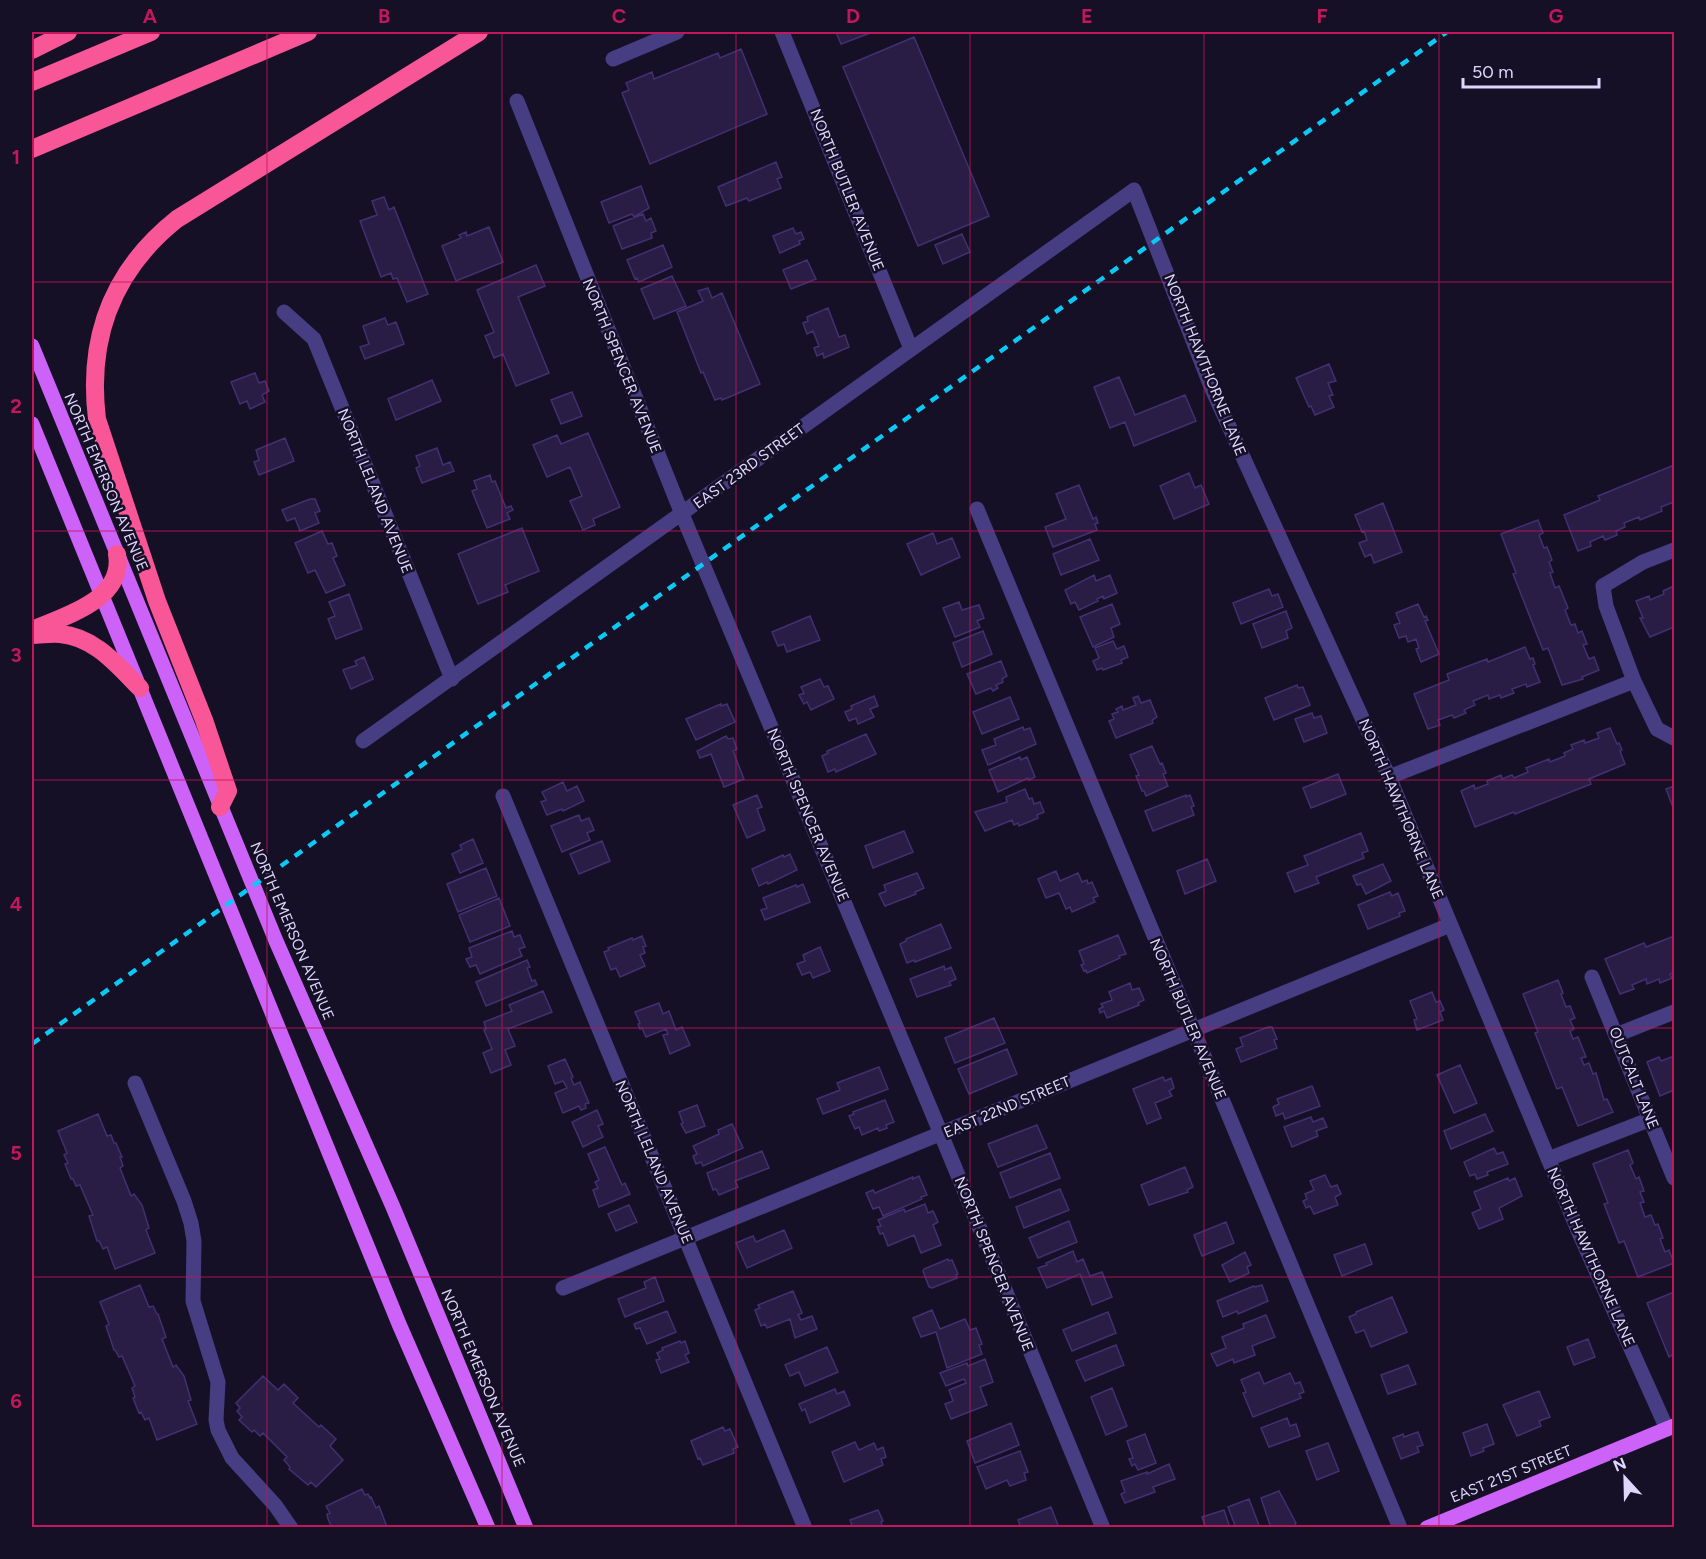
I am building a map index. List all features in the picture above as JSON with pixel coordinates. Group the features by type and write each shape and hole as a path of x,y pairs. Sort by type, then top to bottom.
{"highway":[{"path":"32,50 68,32"},
{"path":"32,82 151,32"},
{"path":"33,148 308,32"},
{"path":"220,807 228,791 204,720 156,601 97,419 94,387 96,353 103,326 121,282 137,257 155,237 177,219 479,32"},
{"path":"32,630 84,607 102,595 116,577 119,564 117,554"},
{"path":"32,635 59,634 89,643 107,655 140,688"}],"main road":[{"name":"NORTH EMERSON AVENUE","path":"32,346 227,825 393,1207 526,1527"},
{"path":"32,424 399,1324 488,1527"},
{"name":"EAST 21ST STREET","path":"1427,1527 1671,1428"}],"street":[{"path":"614,59 677,32"},
{"name":"NORTH BUTLER AVENUE","path":"782,32 911,349"},
{"name":"NORTH SPENCER AVENUE","path":"517,101 682,514 1102,1527"},
{"name":"EAST 23RD STREET","path":"363,741 1134,190"},
{"name":"NORTH HAWTHORNE LANE","path":"1134,190 1212,389 1389,777 1548,1159 1671,1428"},
{"name":"NORTH LELAND AVENUE","path":"284,312 314,339 452,679"},
{"name":"NORTH BUTLER AVENUE","path":"977,510 1400,1527"},
{"path":"1674,550 1643,562 1603,586 1606,606 1634,681 1657,729 1674,738"},
{"path":"1389,777 1634,681"},
{"name":"NORTH LELAND AVENUE","path":"502,796 805,1527"},
{"name":"EAST 22ND STREET","path":"564,1288 1450,925"},
{"name":"OUTCALT LANE","path":"1593,977 1674,1178"},
{"path":"1616,1035 1674,1012"},
{"path":"135,1083 191,1223 194,1241 193,1301 218,1382 216,1420 218,1430 232,1458 275,1505 291,1527"},
{"path":"1548,1159 1650,1119"}],"building":[{"path":"836,32 873,32 841,44"},
{"path":"914,37 989,216 918,246 843,67"},
{"path":"741,49 767,114 650,164 622,93 629,90 626,83 652,72 654,79 718,53 720,58"},
{"path":"776,162 782,177 777,179 781,188 749,201 747,198 726,206 718,187"},
{"path":"641,186 649,208 634,217 632,214 609,223 601,202"},
{"path":"384,197 389,210 394,207 428,294 407,302 397,278 393,279 391,273 381,277 360,221 377,215 372,201"},
{"path":"643,214 646,221 651,218 656,231 651,233 652,238 622,249 613,226"},
{"path":"489,227 503,262 456,281 442,246 461,238 459,235 466,232 467,236"},
{"path":"793,228 796,234 801,232 804,239 799,241 800,244 780,253 773,236"},
{"path":"962,234 970,252 943,264 935,245"},
{"path":"663,245 672,267 639,282 637,278 635,279 627,260"},
{"path":"807,260 816,279 791,289 783,270"},
{"path":"536,265 545,286 518,297 549,373 516,386 503,354 494,358 485,336 494,332 477,290"},
{"path":"672,276 686,306 654,319 641,289"},
{"path":"708,288 712,298 722,293 760,384 722,400 721,398 715,400 703,372 701,373 677,312 703,301 698,291"},
{"path":"828,308 839,337 845,335 849,347 824,358 823,353 817,356 814,348 819,346 813,331 807,334 803,323 808,321 807,317"},
{"path":"385,318 388,325 396,322 404,344 365,359 360,347 369,344 363,326"},
{"path":"1329,364 1336,381 1328,383 1333,395 1329,396 1334,407 1315,415 1296,378"},
{"path":"255,373 259,383 265,381 269,391 262,395 265,402 250,409 247,401 240,404 231,382"},
{"path":"1119,377 1135,415 1185,395 1196,421 1134,446 1125,422 1110,428 1094,387"},
{"path":"432,380 441,401 396,420 388,399"},
{"path":"572,392 582,416 561,424 551,400"},
{"path":"588,433 620,507 593,519 595,525 583,530 570,501 582,496 570,467 547,477 533,445 557,435 561,444"},
{"path":"285,438 294,461 259,475 254,462 259,460 256,450"},
{"path":"437,448 443,465 450,462 454,471 422,483 416,468 420,466 416,456"},
{"path":"1674,465 1674,502 1661,507 1662,511 1640,520 1639,517 1624,523 1625,527 1616,531 1617,535 1605,540 1603,536 1590,542 1591,546 1578,551 1564,515 1600,500 1598,496"},
{"path":"1189,473 1195,488 1201,485 1209,504 1174,519 1160,486"},
{"path":"490,475 492,482 495,481 506,508 511,506 513,510 507,513 510,519 487,528 472,491 477,489 474,481"},
{"path":"1079,485 1093,519 1096,517 1097,530 1053,547 1045,527 1066,519 1056,494"},
{"path":"315,499 320,511 315,513 319,523 300,531 295,518 287,521 282,510"},
{"path":"1383,503 1402,552 1374,563 1371,554 1365,557 1359,543 1367,540 1355,515"},
{"path":"1538,520 1543,533 1539,535 1552,560 1549,562 1553,572 1550,573 1555,588 1559,586 1568,608 1565,610 1571,625 1575,624 1578,633 1582,631 1587,644 1583,645 1589,659 1594,657 1599,670 1582,677 1583,679 1562,685 1548,648 1543,650 1513,574 1516,573 1501,534"},
{"path":"522,528 539,571 505,585 508,592 478,604 458,554"},
{"path":"322,531 328,544 332,543 337,556 333,558 345,585 326,593 315,570 308,573 295,543"},
{"path":"933,533 937,544 952,538 960,557 921,575 907,544"},
{"path":"1090,539 1099,560 1061,575 1053,554"},
{"path":"1094,575 1096,581 1110,575 1117,593 1104,599 1103,596 1079,610 1075,602 1071,604 1065,590"},
{"path":"1674,586 1674,627 1650,637 1640,618 1643,618 1636,601 1649,596 1650,600 1664,594 1663,591"},
{"path":"1269,589 1272,596 1278,594 1283,607 1241,624 1233,603"},
{"path":"349,594 362,629 336,639 328,619 335,616 329,602"},
{"path":"959,602 962,610 979,605 984,618 977,621 980,627 955,637 943,608"},
{"path":"1112,604 1120,624 1111,628 1114,637 1093,647 1080,617"},
{"path":"1418,604 1424,617 1426,616 1428,620 1425,621 1439,654 1421,662 1416,649 1419,648 1416,639 1408,642 1406,636 1399,638 1394,625 1400,623 1396,613"},
{"path":"1286,611 1292,628 1286,631 1288,638 1262,648 1253,624"},
{"path":"810,616 820,640 787,652 784,644 778,646 772,632"},
{"path":"983,631 992,654 962,667 953,643"},
{"path":"1113,641 1117,649 1124,646 1128,657 1121,660 1122,663 1097,670 1093,661 1099,658 1095,648"},
{"path":"1525,647 1530,659 1533,658 1535,664 1533,665 1540,682 1512,689 1514,693 1501,698 1500,695 1489,699 1488,695 1473,701 1475,705 1464,710 1466,713 1454,718 1452,715 1438,720 1440,725 1428,729 1414,694 1449,680 1447,674 1487,659 1488,662"},
{"path":"364,657 373,679 351,689 343,670 357,665 355,661"},
{"path":"1001,661 1007,676 1002,679 1003,682 996,685 998,688 993,691 991,688 976,694 967,674"},
{"path":"820,679 824,687 828,686 834,699 811,710 807,702 804,704 799,695 804,693 801,687"},
{"path":"1297,685 1298,688 1303,687 1310,705 1274,720 1265,698"},
{"path":"874,696 878,706 870,709 874,717 858,724 856,718 849,721 845,712 852,709 851,706"},
{"path":"1138,696 1141,703 1150,700 1157,717 1152,720 1153,723 1116,738 1109,721 1114,719 1112,714 1118,712 1116,709 1122,706 1123,710 1136,705 1133,698"},
{"path":"1010,697 1019,719 982,734 973,712"},
{"path":"721,704 721,706 727,704 735,722 696,740 686,719"},
{"path":"1312,713 1314,718 1321,716 1327,733 1304,742 1295,719"},
{"path":"1023,727 1024,730 1030,728 1036,744 988,765 982,750 996,745 994,739"},
{"path":"1610,728 1622,750 1620,751 1625,764 1589,779 1591,784 1475,827 1461,791 1474,785 1475,789 1488,784 1487,781 1501,775 1502,779 1512,775 1514,778 1528,772 1526,768 1549,759 1550,762 1565,756 1564,753 1573,749 1571,745 1599,738 1597,733"},
{"path":"866,734 876,754 836,772 835,769 828,772 822,756 828,753 827,751"},
{"path":"726,736 728,739 733,738 737,749 733,751 744,779 724,787 711,754 700,758 697,751"},
{"path":"1152,746 1166,773 1163,774 1168,786 1146,796 1136,776 1139,775 1130,755"},
{"path":"1020,757 1021,760 1027,757 1035,777 998,792 989,770"},
{"path":"1338,774 1346,794 1311,808 1303,788"},
{"path":"563,782 567,791 577,786 584,801 563,811 562,809 547,815 541,802 546,800 542,792"},
{"path":"1674,786 1674,810 1666,789"},
{"path":"1025,789 1034,804 1040,802 1044,812 1037,815 1038,818 1019,826 1018,823 1014,825 1012,820 985,831 975,812 1007,802 1006,797"},
{"path":"757,795 762,807 757,809 765,830 747,838 733,805"},
{"path":"1186,795 1186,797 1190,795 1194,815 1153,831 1145,811"},
{"path":"579,815 581,821 589,818 594,830 587,833 590,840 562,852 551,826"},
{"path":"904,831 913,852 873,868 865,846"},
{"path":"1361,833 1368,851 1362,853 1364,858 1316,877 1319,883 1295,892 1287,873 1308,865 1304,856"},
{"path":"473,839 483,863 460,873 452,854 462,849 460,845"},
{"path":"602,841 610,861 579,874 570,854"},
{"path":"790,854 797,870 759,886 752,869"},
{"path":"1207,859 1216,881 1185,894 1177,871"},
{"path":"1383,864 1391,881 1366,894 1361,884 1357,885 1353,876"},
{"path":"486,868 497,896 458,912 447,884"},
{"path":"1056,871 1060,881 1078,873 1082,882 1087,880 1088,884 1092,882 1098,896 1093,898 1095,902 1072,912 1070,907 1066,909 1059,893 1046,898 1038,879"},
{"path":"917,873 924,888 915,892 916,894 885,906 879,894 886,891 884,885"},
{"path":"803,884 810,902 765,920 761,910 767,908 763,898"},
{"path":"1390,892 1392,896 1398,893 1405,911 1399,913 1400,916 1368,929 1358,905"},
{"path":"499,898 510,926 470,942 459,915"},
{"path":"941,924 951,948 907,963 900,944 906,939"},
{"path":"512,931 514,937 520,935 525,947 519,949 522,956 480,974 476,965 470,967 466,959 472,957 469,948"},
{"path":"1118,935 1126,954 1087,973 1086,970 1084,971 1079,951"},
{"path":"642,936 646,946 643,947 645,953 640,955 645,966 620,977 616,968 611,970 604,952 609,950 608,948"},
{"path":"1674,936 1674,972 1670,974 1672,978 1660,983 1659,979 1647,984 1646,979 1632,985 1634,989 1620,994 1605,959 1644,943 1646,947"},
{"path":"820,947 830,971 813,978 810,972 802,975 797,964 805,961 803,955"},
{"path":"527,960 530,967 527,968 532,981 535,980 537,985 486,1006 476,982"},
{"path":"944,966 945,970 951,967 956,979 949,982 951,985 917,997 910,979"},
{"path":"1558,980 1566,1007 1570,1006 1575,1018 1570,1020 1574,1029 1570,1031 1573,1039 1578,1037 1586,1057 1581,1058 1584,1065 1589,1063 1593,1074 1596,1073 1604,1100 1607,1099 1613,1112 1578,1126 1562,1087 1557,1089 1535,1033 1538,1032 1523,994"},
{"path":"1130,983 1132,990 1139,988 1144,1000 1138,1003 1139,1005 1107,1018 1104,1011 1100,1013 1099,1009 1103,1007 1101,1004 1112,1000 1109,992"},
{"path":"543,991 552,1012 508,1029 515,1046 505,1050 511,1065 491,1073 483,1053 492,1049 484,1030 486,1029 484,1022 512,1011 509,1005"},
{"path":"1432,992 1436,1002 1440,1001 1444,1010 1440,1012 1443,1020 1417,1030 1414,1020 1417,1019 1410,1001"},
{"path":"659,1003 663,1014 669,1011 676,1030 682,1027 690,1045 670,1054 663,1035 668,1034 666,1029 646,1037 642,1028 640,1029 635,1012"},
{"path":"994,1018 1005,1043 955,1063 945,1038"},
{"path":"1272,1027 1277,1039 1274,1040 1277,1048 1241,1062 1236,1049 1243,1046 1240,1038"},
{"path":"1007,1049 1017,1074 969,1094 958,1069"},
{"path":"1674,1056 1674,1090 1660,1096 1647,1062 1659,1057 1661,1061"},
{"path":"565,1059 574,1085 580,1082 589,1103 585,1104 586,1108 581,1110 579,1106 563,1113 555,1093 567,1088 563,1081 555,1084 548,1066"},
{"path":"1460,1065 1477,1103 1454,1113 1437,1075"},
{"path":"879,1067 888,1089 823,1114 817,1099 840,1090 837,1083"},
{"path":"1163,1077 1165,1081 1171,1078 1174,1088 1169,1091 1172,1096 1155,1103 1161,1118 1147,1124 1133,1089"},
{"path":"1312,1086 1320,1106 1285,1119 1283,1113 1276,1116 1273,1107 1279,1104 1277,1099"},
{"path":"885,1100 894,1122 886,1125 887,1128 879,1131 878,1128 862,1135 859,1127 855,1129 849,1116 854,1114 853,1112"},
{"path":"697,1105 705,1126 686,1133 681,1124 683,1123 679,1112"},
{"path":"597,1110 603,1124 598,1126 603,1137 583,1147 572,1122"},
{"path":"98,1114 107,1136 111,1135 122,1157 120,1157 123,1166 120,1168 131,1196 134,1194 142,1205 149,1228 146,1230 155,1253 115,1269 107,1247 103,1249 97,1241 89,1216 93,1215 80,1185 76,1186 71,1179 65,1164 68,1163 64,1155 67,1153 58,1131"},
{"path":"1485,1114 1493,1131 1451,1149 1444,1131"},
{"path":"1311,1117 1313,1122 1323,1118 1327,1127 1316,1131 1318,1136 1292,1147 1284,1127"},
{"path":"732,1124 743,1148 703,1166 701,1162 696,1164 693,1156 697,1154 693,1146 719,1134 718,1130"},
{"path":"1037,1125 1047,1148 998,1167 988,1144"},
{"path":"605,1147 622,1185 625,1183 630,1194 599,1207 593,1190 598,1188 595,1182 599,1180 588,1154"},
{"path":"1494,1148 1497,1154 1503,1152 1508,1164 1487,1172 1488,1175 1477,1179 1475,1174 1470,1176 1464,1162"},
{"path":"1628,1150 1633,1163 1630,1165 1636,1179 1639,1177 1644,1191 1640,1192 1644,1202 1640,1203 1645,1217 1651,1215 1655,1225 1658,1224 1665,1252 1669,1250 1674,1263 1638,1277 1624,1241 1619,1243 1604,1204 1608,1203 1593,1164"},
{"path":"762,1151 769,1168 735,1181 738,1187 719,1195 716,1189 713,1190 707,1173"},
{"path":"1050,1153 1060,1178 1010,1198 1000,1173"},
{"path":"1185,1167 1193,1187 1187,1190 1188,1192 1149,1205 1141,1185"},
{"path":"1325,1175 1331,1187 1337,1185 1341,1194 1335,1197 1338,1205 1314,1214 1310,1206 1306,1208 1303,1201 1307,1199 1305,1194 1314,1190 1310,1181"},
{"path":"919,1176 927,1195 921,1197 922,1199 883,1216 879,1207 873,1209 866,1193 873,1190 875,1193"},
{"path":"1508,1178 1509,1181 1515,1178 1522,1196 1499,1208 1503,1219 1479,1229 1472,1213 1481,1209 1474,1192"},
{"path":"1060,1189 1069,1210 1024,1228 1016,1207"},
{"path":"925,1204 928,1213 933,1211 938,1222 933,1225 941,1245 921,1253 914,1235 888,1246 883,1233 880,1234 877,1227 881,1226 878,1220 904,1209 905,1212"},
{"path":"629,1205 637,1222 616,1231 608,1214"},
{"path":"1069,1221 1077,1242 1038,1258 1029,1238"},
{"path":"1226,1222 1234,1243 1202,1256 1194,1235"},
{"path":"784,1230 792,1248 747,1268 736,1243 753,1236 756,1242"},
{"path":"1365,1244 1372,1264 1342,1276 1334,1255"},
{"path":"1073,1251 1077,1262 1083,1259 1090,1276 1102,1272 1112,1297 1092,1305 1080,1274 1047,1288 1038,1268"},
{"path":"1245,1252 1251,1265 1247,1267 1249,1273 1230,1282 1222,1265"},
{"path":"948,1259 952,1260 958,1274 957,1278 932,1288 929,1287 924,1269"},
{"path":"655,1277 664,1301 625,1317 618,1299 646,1288 644,1282"},
{"path":"140,1285 149,1307 153,1306 158,1314 166,1337 162,1339 173,1367 176,1365 184,1376 191,1400 188,1401 197,1424 157,1440 149,1418 145,1420 141,1412 139,1413 133,1398 135,1397 132,1388 135,1386 122,1356 119,1357 114,1350 106,1326 109,1324 100,1302"},
{"path":"1262,1285 1268,1301 1238,1314 1237,1311 1223,1317 1217,1301"},
{"path":"793,1291 802,1313 798,1315 801,1320 812,1316 817,1329 795,1338 790,1319 767,1328 765,1324 761,1326 755,1310 760,1308 758,1305"},
{"path":"1674,1292 1674,1354 1669,1357 1647,1303"},
{"path":"1392,1297 1407,1332 1371,1347 1364,1330 1356,1333 1349,1317"},
{"path":"932,1310 940,1329 965,1319 970,1330 976,1328 982,1344 979,1345 982,1354 947,1368 936,1332 921,1337 913,1318"},
{"path":"667,1311 676,1332 647,1344 640,1328 636,1329 634,1324"},
{"path":"1108,1312 1116,1333 1072,1351 1063,1330"},
{"path":"1266,1315 1275,1337 1252,1346 1255,1355 1234,1363 1233,1359 1217,1366 1211,1354 1226,1348 1222,1337 1244,1328 1243,1324"},
{"path":"1588,1339 1595,1357 1574,1365 1567,1347"},
{"path":"680,1341 681,1343 685,1341 689,1353 685,1355 689,1362 661,1373 656,1360 660,1359 657,1353 663,1350 662,1348"},
{"path":"1116,1345 1124,1365 1085,1381 1076,1361"},
{"path":"827,1347 838,1372 805,1386 799,1372 790,1376 785,1365"},
{"path":"985,1359 993,1382 980,1387 987,1405 951,1419 945,1404 953,1401 949,1390 966,1383 964,1379 946,1386 940,1373"},
{"path":"1408,1365 1416,1384 1388,1394 1381,1375"},
{"path":"1259,1372 1264,1384 1290,1373 1295,1384 1300,1382 1304,1392 1299,1394 1301,1398 1253,1417 1243,1393 1246,1392 1241,1380"},
{"path":"263,1376 278,1390 284,1384 298,1398 293,1403 336,1439 330,1446 343,1460 316,1487 311,1482 308,1485 289,1469 290,1467 284,1460 287,1457 263,1433 260,1436 254,1430 252,1432 239,1420 242,1417 237,1411 240,1408 236,1403"},
{"path":"1112,1388 1127,1426 1106,1435 1091,1397"},
{"path":"835,1389 837,1394 844,1391 850,1405 810,1423 805,1409 802,1411 799,1404"},
{"path":"1539,1391 1550,1417 1539,1421 1541,1426 1517,1436 1503,1405"},
{"path":"1287,1418 1290,1426 1296,1424 1300,1436 1269,1447 1261,1428"},
{"path":"1011,1423 1019,1445 975,1463 967,1441"},
{"path":"1487,1424 1494,1444 1471,1456 1463,1433"},
{"path":"723,1427 725,1431 730,1429 738,1447 733,1449 734,1453 703,1465 691,1441"},
{"path":"1418,1432 1423,1445 1417,1447 1419,1452 1401,1459 1393,1438"},
{"path":"1145,1434 1156,1463 1138,1470 1135,1464 1132,1466 1129,1459 1133,1458 1127,1441"},
{"path":"855,1442 859,1450 874,1443 877,1450 883,1447 886,1457 881,1459 883,1465 844,1482 832,1452"},
{"path":"1328,1443 1339,1471 1317,1480 1306,1451"},
{"path":"1020,1451 1028,1472 1024,1473 1026,1480 1010,1486 1007,1480 986,1489 977,1467"},
{"path":"1169,1464 1175,1479 1153,1487 1155,1492 1125,1503 1121,1494 1125,1492 1121,1481 1147,1472 1147,1474"},
{"path":"362,1489 365,1495 368,1494 371,1497 376,1508 379,1506 387,1527 332,1528 327,1514 330,1513 326,1506"},
{"path":"1279,1491 1297,1528 1271,1528 1261,1498"},
{"path":"1249,1499 1260,1528 1236,1528 1228,1507"},
{"path":"1051,1507 1059,1528 1021,1528 1018,1520"},
{"path":"878,1510 883,1521 881,1522 883,1528 853,1528 850,1520"},
{"path":"1224,1510 1230,1528 1206,1528 1202,1517"}],"railway":[{"path":"32,1044 1447,32"}]}
